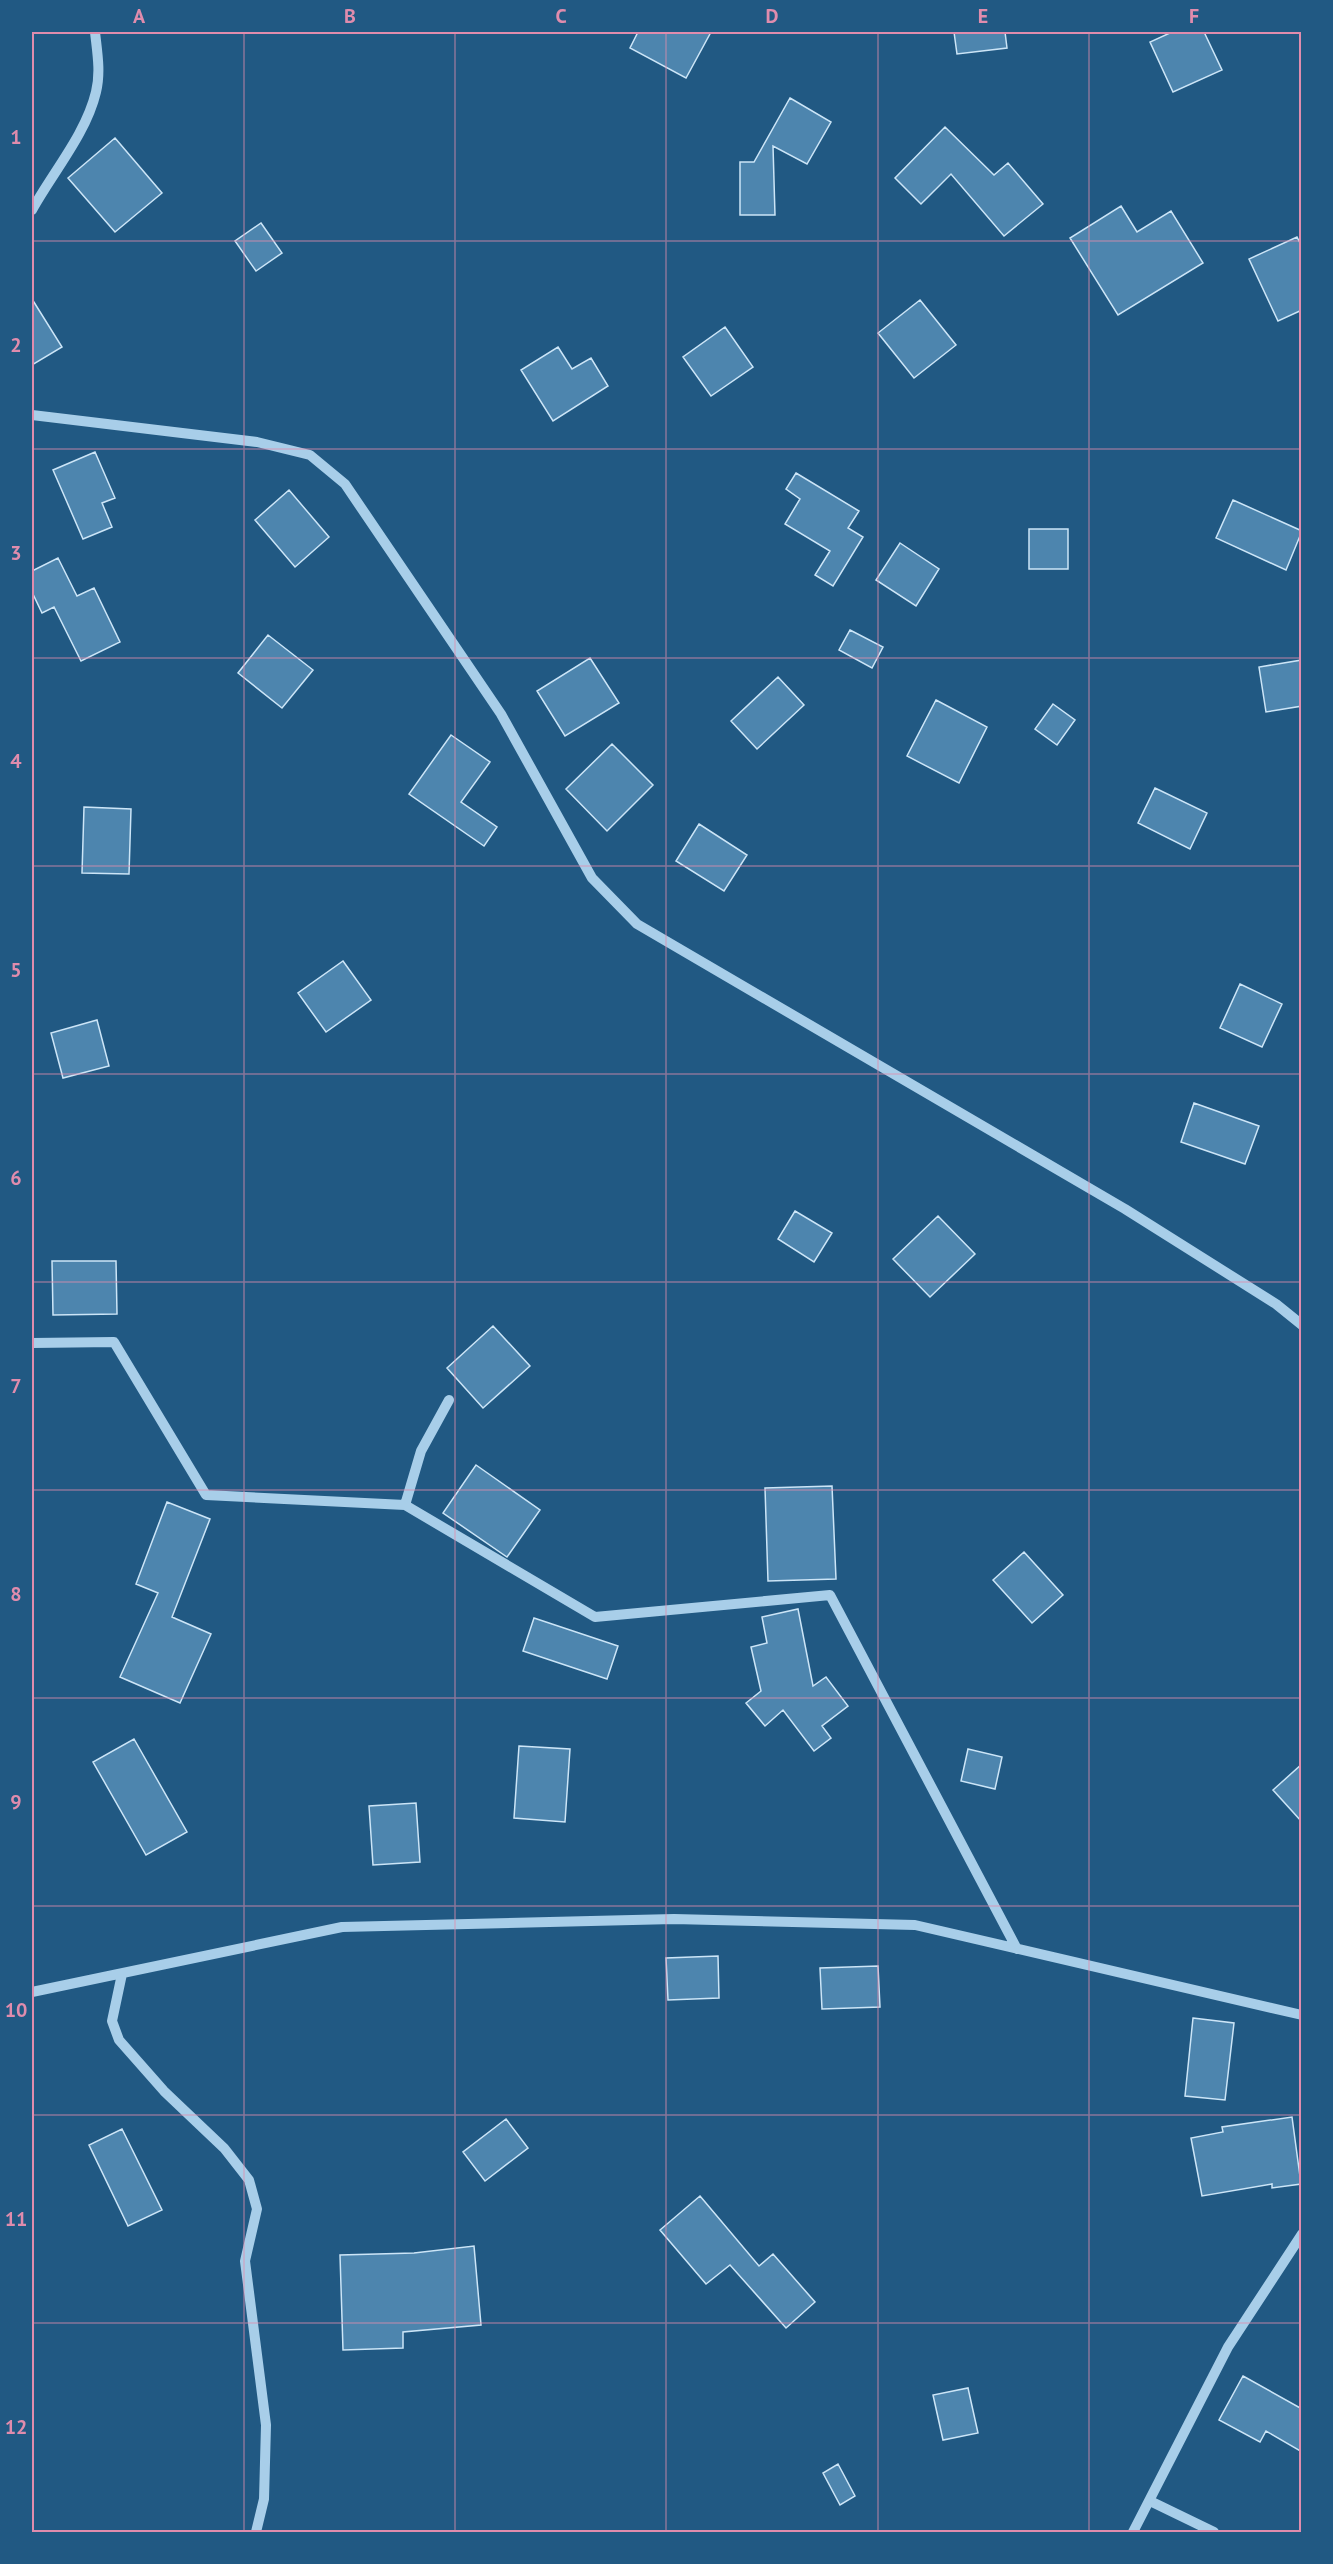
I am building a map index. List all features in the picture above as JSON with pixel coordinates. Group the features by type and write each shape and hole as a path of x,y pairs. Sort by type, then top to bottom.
{"street":[{"path":"32,210 89,115 99,60 95,32"},
{"path":"32,415 257,442 310,455 345,483 501,714 592,878 637,924 1125,1209 1276,1304 1302,1325"},
{"path":"32,1343 114,1342 206,1495 405,1505 595,1617 830,1595 1017,1949"},
{"path":"405,1505 421,1451 449,1400"},
{"path":"32,1992 342,1927 674,1919 915,1925 1302,2015"},
{"path":"122,1974 112,2021 118,2040 164,2091 224,2148 249,2180 257,2209 244,2261 266,2425 264,2499 256,2532"},
{"path":"1133,2532 1228,2347 1302,2234"},
{"path":"1150,2501 1215,2532"}],"building":[{"path":"638,32 711,32 686,78 630,48"},
{"path":"954,32 1005,32 1007,48 957,54"},
{"path":"1172,32 1204,32 1222,70 1173,92 1150,42"},
{"path":"790,98 831,122 807,164 773,146 775,215 740,215 740,162 754,162"},
{"path":"945,127 994,175 1008,163 1043,204 1004,236 951,174 921,204 895,178"},
{"path":"115,138 162,193 115,232 68,178"},
{"path":"1121,206 1137,232 1171,211 1203,263 1118,315 1070,238"},
{"path":"261,223 282,253 256,271 235,241"},
{"path":"1297,237 1302,247 1302,310 1278,321 1249,259"},
{"path":"32,299 62,347 32,365"},
{"path":"920,300 956,345 914,378 878,333"},
{"path":"725,327 753,367 711,396 683,357"},
{"path":"558,347 572,369 591,358 608,386 553,421 521,370"},
{"path":"95,452 115,498 102,503 112,527 83,539 53,470"},
{"path":"796,473 859,511 848,528 863,537 833,586 815,575 830,551 785,524 800,499 786,489"},
{"path":"289,490 329,537 295,567 255,520"},
{"path":"1233,500 1302,531 1286,570 1216,538"},
{"path":"1029,529 1068,529 1068,569 1029,569"},
{"path":"900,543 939,569 916,606 876,580"},
{"path":"58,558 77,596 94,588 120,642 81,661 54,607 42,613 32,592 32,571"},
{"path":"850,630 883,647 872,668 839,650"},
{"path":"268,635 313,670 282,708 238,673"},
{"path":"590,658 619,703 565,736 537,691"},
{"path":"1302,660 1302,706 1266,712 1259,667"},
{"path":"778,677 804,705 757,749 731,721"},
{"path":"936,700 987,727 959,783 907,756"},
{"path":"1053,704 1075,720 1057,745 1035,729"},
{"path":"451,735 490,762 461,802 497,827 484,846 409,794"},
{"path":"612,744 653,785 607,831 566,789"},
{"path":"1155,788 1207,813 1190,849 1138,823"},
{"path":"84,807 131,809 129,874 82,873"},
{"path":"699,824 747,855 724,891 676,861"},
{"path":"343,961 371,1000 326,1032 298,993"},
{"path":"1240,984 1282,1004 1262,1047 1220,1028"},
{"path":"97,1020 109,1066 63,1078 51,1033"},
{"path":"1194,1103 1259,1126 1245,1164 1181,1142"},
{"path":"795,1211 832,1233 814,1262 778,1239"},
{"path":"938,1216 975,1254 930,1297 893,1259"},
{"path":"52,1261 116,1261 117,1314 53,1315"},
{"path":"493,1326 530,1366 483,1408 447,1368"},
{"path":"476,1465 540,1510 507,1557 443,1513"},
{"path":"832,1486 836,1579 768,1581 765,1488"},
{"path":"167,1502 210,1519 172,1617 211,1634 180,1703 120,1677 158,1593 136,1584"},
{"path":"1024,1552 1063,1595 1032,1623 993,1580"},
{"path":"798,1609 813,1686 826,1677 848,1706 822,1726 831,1738 814,1751 783,1710 765,1726 746,1703 761,1691 751,1647 767,1643 762,1617"},
{"path":"534,1618 618,1646 607,1679 523,1651"},
{"path":"134,1739 187,1832 146,1855 93,1762"},
{"path":"519,1746 570,1749 565,1822 514,1818"},
{"path":"968,1749 1002,1757 995,1789 961,1781"},
{"path":"1302,1764 1302,1822 1273,1790"},
{"path":"416,1803 420,1862 373,1865 369,1806"},
{"path":"718,1956 719,1998 668,2000 666,1958"},
{"path":"878,1966 880,2007 822,2009 820,1968"},
{"path":"1193,2018 1234,2023 1225,2100 1185,2096"},
{"path":"1292,2117 1301,2184 1272,2188 1272,2184 1202,2196 1191,2138 1223,2132 1222,2127"},
{"path":"506,2119 528,2148 485,2181 463,2152"},
{"path":"122,2129 162,2210 128,2226 89,2145"},
{"path":"700,2196 759,2266 773,2254 815,2302 786,2328 730,2265 706,2284 660,2230"},
{"path":"474,2246 481,2325 403,2332 403,2348 343,2350 340,2255 414,2253"},
{"path":"1243,2376 1302,2409 1302,2452 1266,2431 1260,2442 1219,2420"},
{"path":"968,2388 978,2433 943,2440 933,2395"},
{"path":"838,2464 855,2496 840,2505 823,2473"}]}
